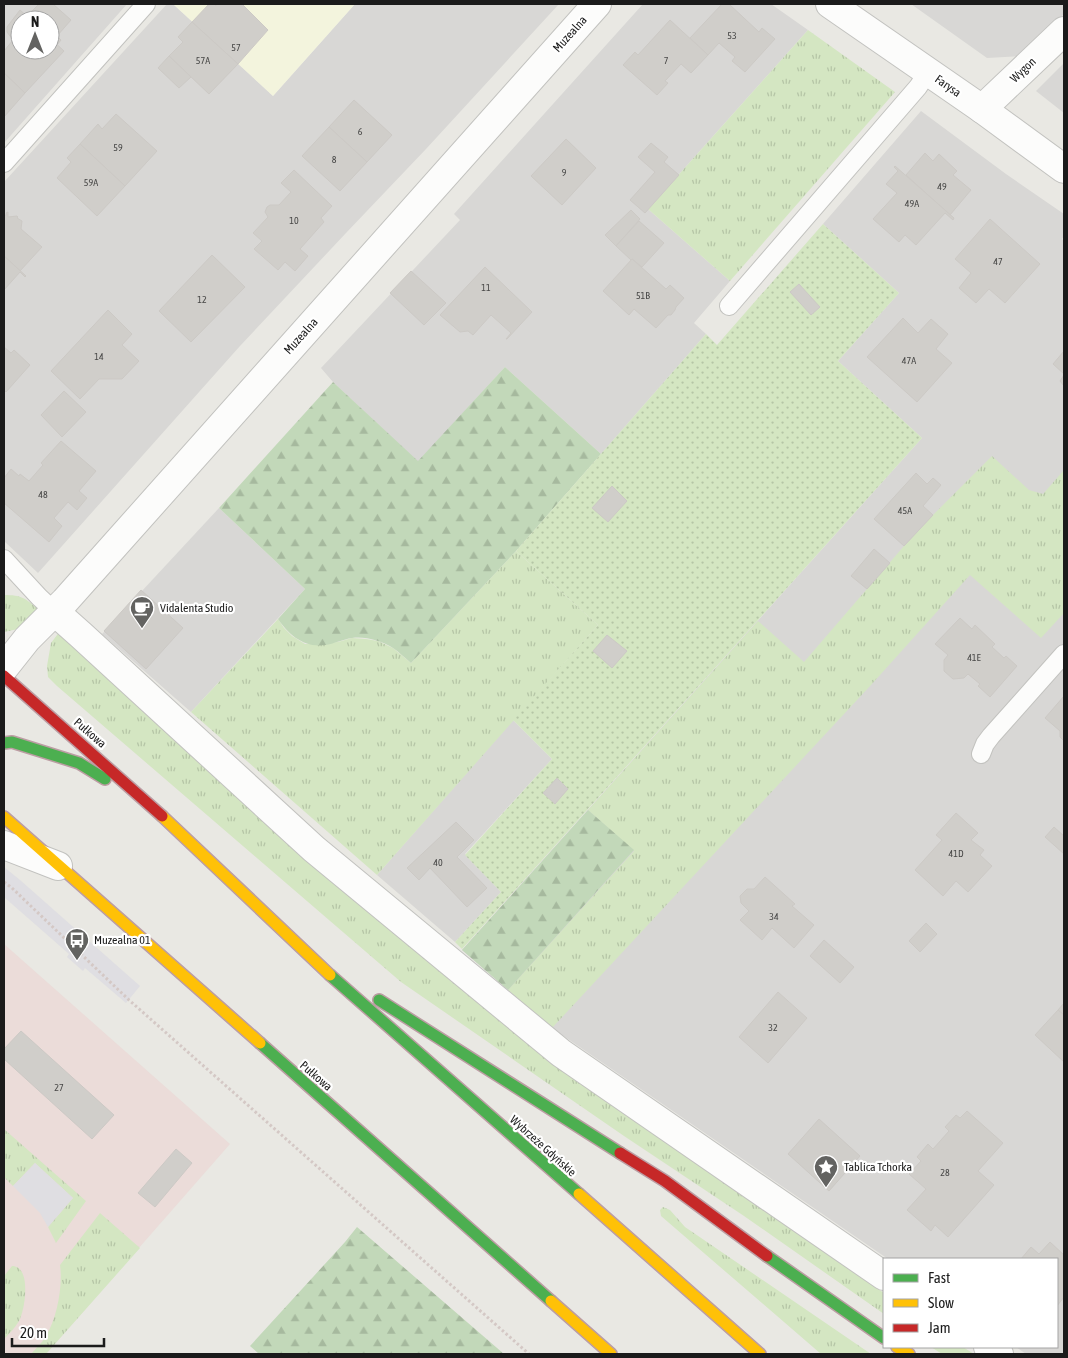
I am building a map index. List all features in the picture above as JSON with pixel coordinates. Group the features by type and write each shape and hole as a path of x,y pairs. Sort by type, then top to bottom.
{"highway":[{"name":"Pułkowa","path":"4,676 152,806 310,957"},
{"path":"4,743 12,742 78,763 152,806"},
{"name":"Pułkowa","path":"4,817 611,1354"},
{"path":"310,957 665,1181 792,1275 883,1337"},
{"name":"Wybrzeże Gdyńskie","path":"310,957 760,1354"}],"street":[{"name":"Muzealna","path":"4,668 27,639 72,594 597,4"},
{"name":"Farysa","path":"830,4 982,109 1064,169"},
{"name":"Wygon","path":"982,109 1064,32"},
{"path":"54,612 88,641 314,850 561,1053 883,1275"},
{"path":"4,845 58,866"}],"lane":[{"path":"4,163 146,4"},
{"path":"729,306 918,87 928,72"},
{"path":"4,559 54,612"},
{"path":"981,754 991,736 1064,654"}],"path":[{"path":"4,882 128,1000 529,1354"}],"shaded area":[{"path":"4,4 127,4 4,143"},
{"path":"167,4 173,4 273,96 355,4 559,4 426,149 240,346 38,573 4,541 4,182"},
{"path":"173,4 355,4 273,96"},
{"path":"643,4 771,4 808,30 648,209 730,281 694,323 706,334 601,454 505,367 418,462 333,382 321,368 460,220 454,214"},
{"path":"911,4 1064,4 1064,14 1021,56 987,58"},
{"path":"1064,63 1064,113 1036,91"},
{"path":"921,111 1064,214 1064,236 1062,239 1064,241 1064,1354 1026,1354 1017,1348 1058,1348 1058,1258 887,1258 552,1028 462,950 922,438 838,361 899,293 823,224"},
{"path":"219,508 305,589 191,712 102,634"},
{"path":"513,720 552,759 465,854 501,892 455,942 377,875"},
{"path":"4,867 140,986 126,1003 85,968 83,971 67,957 69,954 4,897"},
{"path":"4,944 230,1144 46,1354 4,1354"},
{"path":"35,1163 73,1198 48,1227 40,1213 13,1186"}],"green space":[{"path":"808,30 895,92 730,281 648,209"},
{"path":"823,224 899,293 838,361 922,438 462,949 455,942 501,892 465,855 552,759 513,720 598,625 516,551 706,334 717,345"},
{"path":"505,367 601,454 516,551 411,663 393,648 373,640 352,638 317,645 304,642 292,635 278,619 305,589 219,508 333,382 418,461"},
{"path":"992,456 1029,490 1043,494 1064,470 1064,613 1041,638 970,575 871,685 552,1028 508,990 634,851 588,810 758,621 804,662 904,546"},
{"path":"516,551 598,625 377,875 191,712 278,619 292,636 305,644 338,642 352,638 378,641 393,648 411,663"},
{"path":"4,595 23,598 38,609 18,629 4,632"},
{"path":"60,631 490,1012 578,1081 883,1292 883,1313 401,982 57,686 48,677 47,666 51,643"},
{"path":"588,810 634,850 508,990 462,950"},
{"path":"4,1129 86,1201 56,1243 48,1227 73,1198 35,1163 13,1186 4,1177"},
{"path":"663,1207 670,1210 685,1227 871,1354 821,1354 661,1216 660,1210"},
{"path":"100,1213 140,1248 46,1354 31,1354 50,1329 56,1311 60,1292 60,1265"},
{"path":"357,1227 504,1354 259,1354 250,1346"},
{"path":"12,1266 18,1268 22,1273 25,1281 25,1299 19,1321 4,1339 4,1276"},
{"path":"933,1348 965,1348 974,1354 942,1354"}],"building":[{"path":"39,4 53,4 60,10 33,10"},
{"path":"209,4 216,6 217,4 242,4 268,30 238,64 192,22"},
{"path":"722,4 729,4 759,32 762,28 775,39 745,72 732,61 735,57 719,43 708,55 690,38"},
{"path":"60,10 71,20 60,33"},
{"path":"670,20 708,55 691,73 681,64 665,81 668,83 657,95 623,65 635,52 638,55"},
{"path":"192,22 238,64 209,94 169,56 183,42 178,37"},
{"path":"10,23 10,36 7,32 7,27"},
{"path":"10,44 10,60 56,60 25,93 4,73 4,51"},
{"path":"60,47 64,51 60,55"},
{"path":"169,56 191,77 179,88 158,68"},
{"path":"4,73 25,93 4,117"},
{"path":"354,100 392,135 367,162 329,127"},
{"path":"116,114 157,151 125,186 80,144 98,124 102,129"},
{"path":"329,127 367,162 340,191 302,156"},
{"path":"566,139 596,168 562,205 531,176"},
{"path":"651,143 668,157 664,162 679,175 645,213 630,200 655,172 638,157"},
{"path":"80,144 125,186 97,216 57,178 71,162 67,158"},
{"path":"925,153 933,161 939,154 957,171 953,175 971,190 950,215 906,175"},
{"path":"895,166 954,218 953,220 945,213 916,245 905,235 899,242 873,219 897,193 886,184 898,171"},
{"path":"294,170 332,206 321,218 324,222 300,249 308,256 295,271 285,262 278,270 254,249 262,241 253,233 268,217 265,212 267,207 279,205 291,192 281,183"},
{"path":"631,210 640,219 616,246 605,235"},
{"path":"8,212 8,217 17,216 22,221 21,229 42,247 20,271 4,256 4,215 7,215 6,213"},
{"path":"990,219 1040,264 1005,303 989,289 976,303 959,288 971,273 955,259"},
{"path":"639,221 664,243 642,267 616,246"},
{"path":"212,255 245,287 191,342 159,311"},
{"path":"4,256 26,276 20,272 4,290"},
{"path":"632,259 666,289 670,285 684,298 671,315 668,315 656,328 634,309 629,315 603,291"},
{"path":"485,267 532,312 507,339 511,333 491,315 473,335 468,331 460,332 440,315"},
{"path":"411,271 446,303 424,325 390,293"},
{"path":"799,284 820,307 811,315 790,292"},
{"path":"108,310 132,334 122,345 139,361 122,379 99,379 80,399 51,371"},
{"path":"903,318 918,333 931,319 948,334 936,349 952,363 917,402 867,357"},
{"path":"4,347 11,353 14,350 30,365 6,392 4,390"},
{"path":"1064,351 1064,374 1053,364"},
{"path":"1064,375 1064,386 1060,381"},
{"path":"64,391 86,412 62,437 41,415"},
{"path":"61,441 96,471 79,491 87,498 77,510 68,502 54,518 62,526 49,542 4,503 4,478 11,469 29,481 43,465 41,463"},
{"path":"916,473 927,484 933,478 941,485 923,506 933,515 904,546 874,519"},
{"path":"612,486 627,501 608,522 592,508"},
{"path":"874,549 890,563 867,589 851,576"},
{"path":"141,590 183,628 146,669 104,631"},
{"path":"960,618 972,629 975,625 995,644 992,647 1017,666 990,697 978,686 980,684 968,674 964,678 953,679 944,671 944,660 948,655 935,644"},
{"path":"607,635 627,651 612,668 593,651"},
{"path":"1064,696 1064,741 1060,737 1060,731 1045,718"},
{"path":"557,778 568,789 555,804 543,793"},
{"path":"956,813 978,833 971,840 984,850 980,855 992,866 968,892 956,881 943,896 915,870 942,840 936,835"},
{"path":"456,822 474,840 457,857 487,888 467,907 430,868 419,880 407,868"},
{"path":"1054,827 1064,836 1064,854 1045,837"},
{"path":"765,877 795,904 792,906 814,925 794,948 772,928 762,940 740,920 749,911 741,903 740,896 747,889 754,889"},
{"path":"926,923 937,934 920,952 909,941"},
{"path":"824,940 854,967 840,983 810,956"},
{"path":"778,992 807,1018 768,1063 739,1037"},
{"path":"1064,1003 1064,1015 1058,1010"},
{"path":"1058,1010 1064,1015 1064,1062 1035,1035"},
{"path":"21,1031 114,1115 92,1139 4,1059 4,1049"},
{"path":"967,1111 1003,1143 978,1171 994,1185 948,1237 935,1225 931,1231 907,1210 926,1189 909,1174 921,1161 917,1157 928,1144 933,1149 949,1131 945,1127 956,1115 960,1118"},
{"path":"819,1119 860,1156 829,1191 788,1154"},
{"path":"176,1149 192,1163 155,1207 138,1193"},
{"path":"1050,1242 1064,1255 1064,1297 1058,1305 1058,1258 1022,1258 1031,1247 1039,1254"}],"traffic: fast":[{"path":"4,743 12,742 79,763 105,779"},
{"path":"330,975 579,1194"},
{"path":"379,1000 620,1153"},
{"path":"260,1043 551,1301"},
{"path":"767,1256 883,1337"}],"traffic: slow":[{"path":"162,816 330,975"},
{"path":"4,817 260,1043"},
{"path":"579,1194 760,1354"},
{"path":"551,1301 611,1354"},
{"path":"899,1348 909,1354"}],"traffic: jam":[{"path":"4,676 162,816"},
{"path":"620,1153 665,1181 767,1256"}],"place":[{"name":"Vidalenta Studio","path":"142,629"},
{"name":"Muzealna 01","path":"77,961"},
{"name":"Tablica Tchorka","path":"826,1188"}]}
